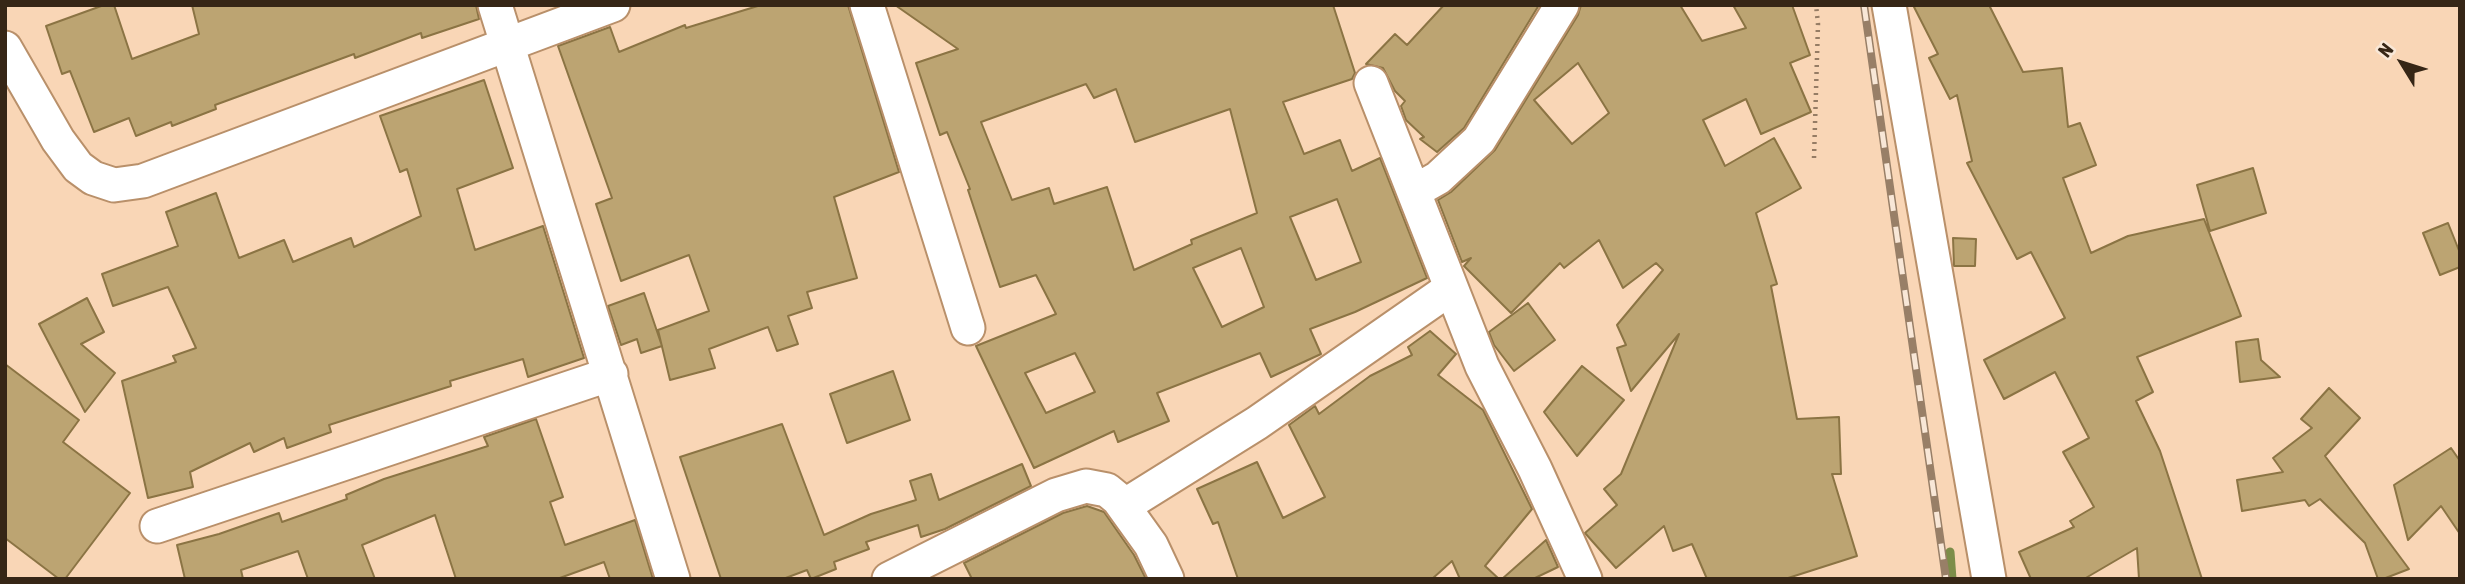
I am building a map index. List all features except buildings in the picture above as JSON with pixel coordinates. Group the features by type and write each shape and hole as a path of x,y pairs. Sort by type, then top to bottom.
{"street":[{"path":"495,5 673,579"},
{"path":"5,48 58,140 78,167 93,178 114,185 143,181 613,5"},
{"path":"867,5 968,328"},
{"path":"1415,191 1438,178 1479,141 1562,5"},
{"path":"1889,5 1989,579"},
{"path":"1371,83 1482,366 1535,469 1585,579"},
{"path":"1124,506 1257,423 1451,288"},
{"path":"157,526 611,374"},
{"path":"889,579 1074,488 1096,486 1107,490 1124,506 1151,545 1167,579"}],"path":[{"path":"1814,158 1818,24 1816,5"}],"waterway":[{"path":"1950,552 1952,579"}],"railway":[{"path":"1864,5 1946,579"}]}
